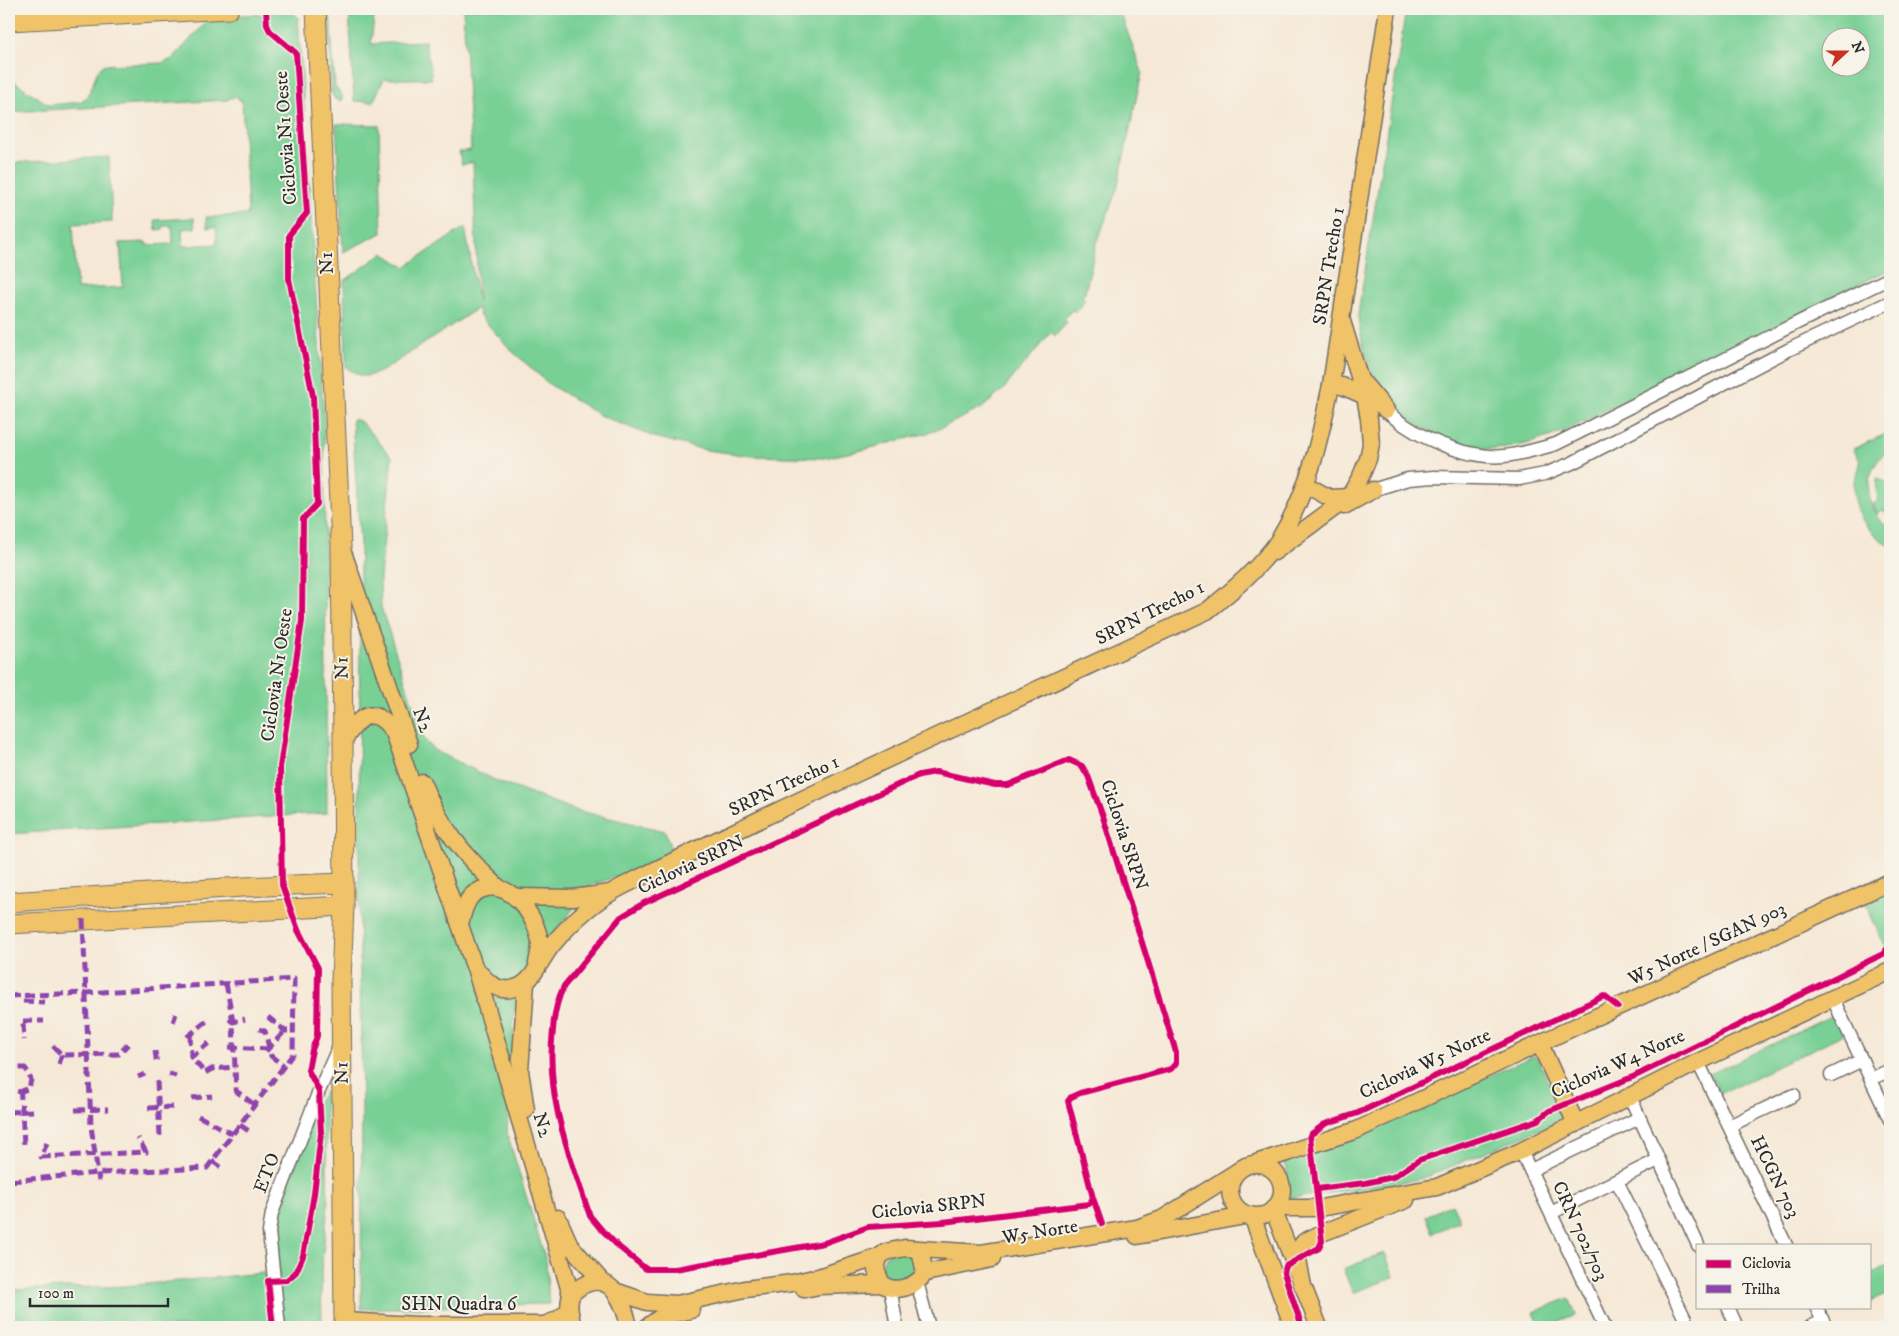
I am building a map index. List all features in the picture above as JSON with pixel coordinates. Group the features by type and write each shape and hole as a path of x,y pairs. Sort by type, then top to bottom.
{"highway":[{"path":"9,20 229,9"},
{"name":"N1","path":"316,9 340,546 344,906 342,1041 344,1324"},
{"path":"9,902 243,887 343,883"},
{"path":"9,924 344,906"}],"main road":[{"name":"SRPN Trecho 1","path":"536,968 552,945 574,922 610,892 791,804 1207,611 1262,560 1279,539 1296,510 1306,485 1322,430 1331,385 1388,9"},
{"path":"1262,560 1349,497 1368,459 1370,419 1365,396 1341,318"},
{"path":"1358,374 1366,387 1386,410"},
{"path":"1331,385 1342,386 1365,396"},
{"path":"1306,485 1330,498 1349,497"},
{"path":"1328,513 1374,490"},
{"name":"N2","path":"340,546 429,799 441,822 457,845 475,866 499,888"},
{"name":"N2","path":"343,741 355,724 364,716 375,715 385,720 394,732 460,924"},
{"name":"W5 Norte / SGAN 903","path":"916,1249 981,1252 1137,1228 1162,1219 1245,1168 1357,1130 1890,882"},
{"path":"489,888 499,888 518,897 534,924 540,944 536,968 526,983 514,988 502,989 492,986 474,966 460,924 466,905 474,893 489,888"},
{"name":"SRPN Trecho 1","path":"518,897 573,898 610,892"},
{"name":"N2","path":"474,966 570,1303 573,1327"},
{"path":"1303,1287 1298,1250 1308,1239 1437,1188 1521,1151 1698,1062 1890,971"},
{"name":"N2","path":"526,983 520,1071 527,1119 564,1234 574,1250 609,1287"},
{"path":"1540,1044 1576,1124"},
{"path":"1274,1209 1280,1199 1282,1188 1279,1177 1271,1169 1261,1164 1245,1168 1233,1178 1231,1194 1238,1208 1251,1216 1260,1216 1274,1209 1320,1208 1437,1188"},
{"path":"1251,1216 1292,1327 1317,1322 1274,1209"},
{"name":"W5 Norte","path":"921,1278 988,1260 1117,1240 1251,1216"},
{"path":"609,1287 647,1302 677,1304 745,1289 792,1283 818,1277 878,1257 894,1249 904,1248 916,1249 921,1255 925,1268 921,1278 900,1289 886,1286 819,1286 736,1300 661,1317 648,1327"},
{"path":"878,1257 876,1270 886,1286"},
{"name":"SHN Quadra 6","path":"344,1324 417,1326 544,1325 557,1320 578,1289 595,1281 609,1287"},
{"path":"609,1287 623,1304 629,1327"}],"street":[{"path":"1365,396 1406,426 1434,441 1473,454 1503,456 1531,451 1556,444 1890,278"},
{"path":"1858,294 1852,306 1855,314 1862,317"},
{"path":"1812,338 1862,317 1890,302"},
{"path":"1349,497 1408,479 1434,477 1519,479 1545,474 1580,459 1838,323 1839,317 1833,310 1828,308"},
{"path":"1832,997 1890,1120"},
{"name":"ETO","path":"278,1327 270,1232 272,1213 319,1091 342,1041"},
{"path":"1831,1075 1862,1060"},
{"name":"HCGN 703","path":"1698,1062 1786,1244"},
{"path":"1871,1079 1890,1070"},
{"name":"HCGN 703","path":"1729,1126 1794,1095"},
{"path":"1630,1097 1698,1244"},
{"path":"1530,1170 1639,1118"},
{"name":"CRN 702/703","path":"1521,1151 1605,1327"},
{"path":"1551,1213 1658,1160"},
{"path":"1617,1181 1688,1327"},
{"path":"921,1278 928,1327"},
{"path":"886,1286 897,1327"},
{"path":"1728,1308 1737,1327"},
{"path":"1810,1327 1824,1324 1816,1308"}],"green space":[{"path":"328,9 330,9 335,87 342,95 342,101 335,99 332,94"},
{"path":"349,9 375,9 371,44 425,41 432,79 384,79 373,102 354,101"},
{"path":"463,9 1119,9 1142,72 1117,189 1096,245 1085,293 1082,297 1085,300 1076,312 1072,310 1064,319 1067,323 1055,336 1051,332 1002,391 982,408 935,431 824,458 752,456 706,450 654,437 599,415 549,384 511,350 480,316 478,308 384,370 368,376 356,374 346,367 344,281 383,253 405,267 465,227 478,302 473,162 462,165 459,152 471,150"},
{"path":"1406,9 1890,9 1890,269 1567,430 1506,448 1487,449 1456,442 1434,434 1415,423 1399,410 1375,378 1361,338 1358,315"},
{"path":"293,12 298,17 324,422 327,813 9,834 9,163 109,157 112,222 73,224 77,289 123,287 120,243 146,242 146,245 173,244 172,226 163,226 163,229 156,230 155,220 194,218 195,228 182,229 183,246 217,244 216,227 207,228 206,217 247,215 248,210 242,100 239,100 238,97 229,98 228,100 9,112 9,78 49,105 80,102 88,96 98,70 104,65 162,63 172,59 211,17"},
{"path":"336,124 379,125 382,233 343,252"},
{"path":"352,419 360,421 392,457 380,577 381,607 424,739 434,750 501,783 575,810 665,831 672,853 633,871 592,885 541,950 515,1002 507,1133 546,1261 549,1304 361,1309 360,543"},
{"path":"1890,432 1890,449 1880,458 1874,468 1870,478 1869,489 1870,500 1874,510 1890,529 1890,546 1874,534 1858,511 1855,502 1854,482 1860,463 1853,449"},
{"path":"1877,479 1890,483 1890,517 1883,510 1877,513 1873,504 1879,501 1876,491"},
{"path":"1890,890 1890,960 1865,902"},
{"path":"1833,1015 1836,1017 1844,1034 1720,1094 1710,1074"},
{"path":"1533,1056 1537,1058 1563,1110 1557,1122 1424,1178 1287,1199 1287,1168 1280,1156 1359,1135"},
{"path":"325,1091 328,1205 321,1271 322,1327 9,1327 9,1290 126,1286 262,1273 263,1275 279,1274 275,1223 317,1104"},
{"path":"1452,1204 1460,1221 1433,1233 1426,1216"},
{"path":"895,1251 916,1257 918,1265 911,1274 901,1279 890,1278 879,1272 885,1256"},
{"path":"1385,1253 1394,1277 1353,1293 1343,1269"},
{"path":"1890,1265 1890,1293 1872,1301 1872,1273"},
{"path":"1569,1298 1576,1315 1546,1327 1541,1327 1534,1312"}],"marked path":[{"path":"83,919 91,1126 99,1181"},
{"path":"9,996 86,993 294,979 293,1054 207,1168 98,1173 9,1181"},
{"path":"226,983 233,1022 236,1091 255,1105"},
{"path":"23,1001 44,1002"},
{"path":"173,1022 176,1014"},
{"path":"268,1017 285,1031 293,1031"},
{"path":"229,1019 233,1022 245,1019"},
{"path":"187,1037 208,1020"},
{"path":"23,1021 44,1021"},
{"path":"23,1024 24,1040"},
{"path":"259,1029 265,1031 271,1056 284,1066"},
{"path":"266,1051 285,1031"},
{"path":"190,1034 191,1057 205,1073 212,1069 235,1067"},
{"path":"190,1058 209,1043"},
{"path":"53,1046 62,1055 119,1054 128,1044"},
{"path":"229,1047 270,1049"},
{"path":"155,1051 157,1065"},
{"path":"59,1064 62,1055"},
{"path":"9,1076 14,1068 25,1068 31,1080 29,1088 20,1092 12,1089 9,1083"},
{"path":"138,1077 145,1074"},
{"path":"169,1074 176,1076"},
{"path":"157,1081 160,1136"},
{"path":"20,1089 24,1145"},
{"path":"192,1098 212,1096"},
{"path":"148,1108 173,1107"},
{"path":"75,1110 108,1109"},
{"path":"9,1112 33,1111"},
{"path":"198,1116 233,1134"},
{"path":"240,1125 249,1131"},
{"path":"47,1143 41,1157 146,1152 138,1138"},
{"path":"212,1161 221,1167 224,1166"}],"cycle path":[{"name":"Ciclovia N1 Oeste","path":"266,9 267,25 270,31 296,53 307,213 289,235 289,279 313,396 317,504 303,519 302,621 280,767 282,885 298,930 318,968 317,1036 308,1070 319,1091 321,1133 314,1194 303,1256 296,1272 287,1280 268,1281 273,1327"},
{"name":"Ciclovia SRPN","path":"1093,1198 1089,1204 1074,1206 943,1222 868,1227 824,1243 675,1269 646,1269 619,1247 590,1216 567,1148 552,1079 553,1024 559,997 564,986 621,917 644,903 919,775 936,772 995,785 1008,785 1069,760 1082,766 1088,776 1103,817 1176,1052 1176,1063 1171,1069 1080,1093 1071,1097 1068,1101 1093,1198 1102,1224"},
{"name":"Ciclovia W4 Norte","path":"1317,1189 1365,1183 1393,1177 1419,1160 1538,1120 1549,1111 1635,1076 1883,954 1890,945"},
{"name":"Ciclovia W5 Norte","path":"1302,1327 1284,1273 1286,1266 1319,1248 1322,1241 1310,1135 1325,1124 1358,1113 1604,996 1618,1007"}]}
